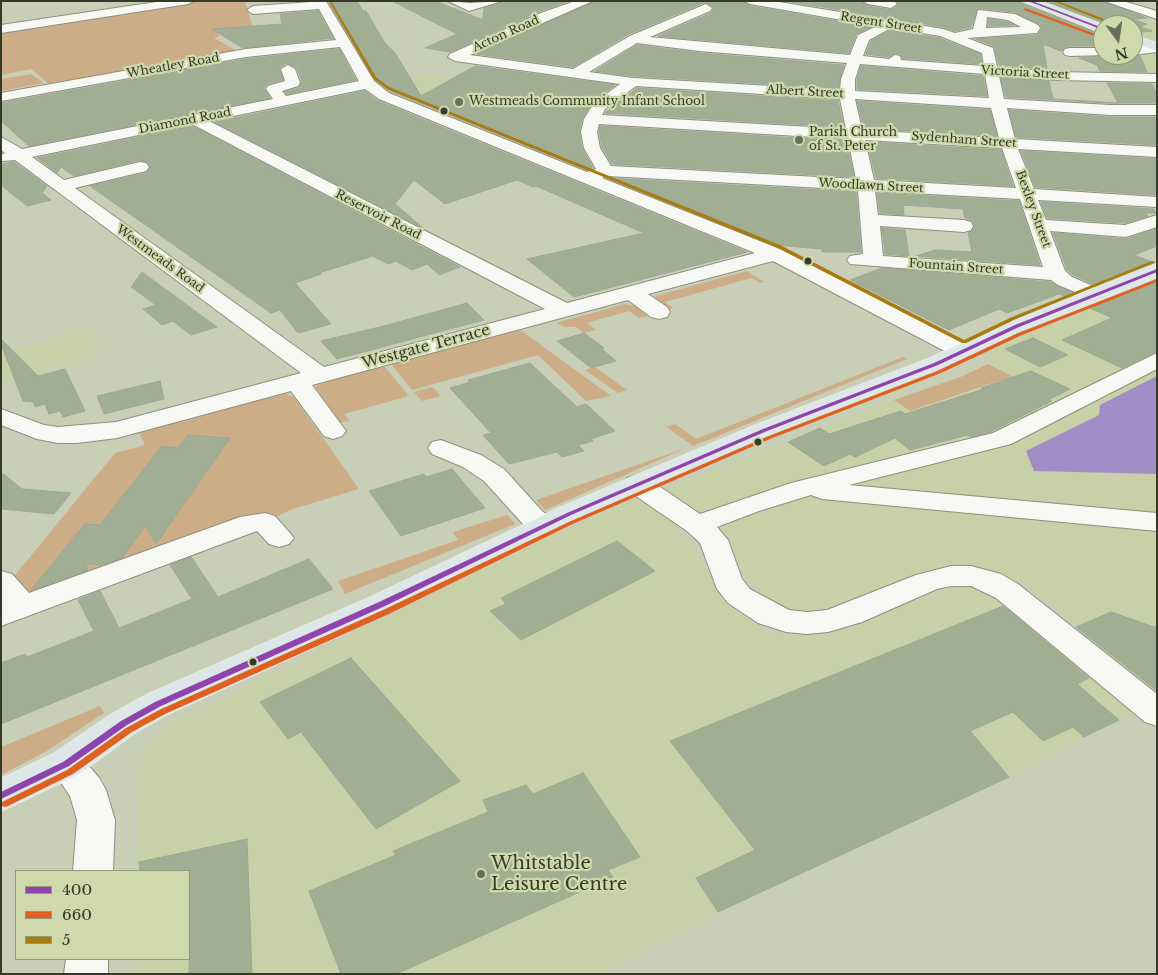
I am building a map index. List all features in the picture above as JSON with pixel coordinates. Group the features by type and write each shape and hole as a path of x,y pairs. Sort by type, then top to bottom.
{"main road":[{"path":"1028,1 1093,25"},
{"path":"1143,43 1157,48"},
{"path":"1,796 66,764 124,723 158,704 382,604 544,526 765,430 964,352 1017,326 1157,270"}],"street":[{"path":"1,29 188,1"},
{"path":"454,1 469,7 496,1"},
{"name":"Acton Road","path":"454,57 545,16 587,1"},
{"name":"Regent Street","path":"750,1 780,3 888,24 943,32 996,55"},
{"path":"868,1 891,4"},
{"path":"1110,1 1157,15"},
{"path":"253,10 323,2 368,84 384,96 397,103 775,254 964,352"},
{"path":"575,74 635,39 690,14 705,13"},
{"path":"888,24 865,36 848,79 847,95 866,186 868,220 964,226"},
{"path":"955,37 979,32"},
{"name":"Victoria Street","path":"635,39 854,60 894,61 996,55 1056,76 1100,74 1156,77"},
{"name":"Wheatley Road","path":"1,97 254,52 346,43"},
{"path":"1143,49 1157,48"},
{"path":"1070,52 1093,52"},
{"path":"960,58 996,55"},
{"name":"Bexley Street","path":"996,55 998,104 1008,142 1056,274"},
{"name":"Albert Street","path":"454,57 633,82 998,104 1157,110"},
{"path":"600,60 618,63"},
{"path":"284,101 278,97 273,89 294,83 288,69"},
{"path":"538,84 558,72"},
{"path":"1100,74 1156,77"},
{"path":"606,171 592,148 589,132 592,119 599,106 633,82"},
{"name":"Diamond Road","path":"10,157 368,84"},
{"path":"813,109 816,93"},
{"name":"Reservoir Road","path":"194,119 564,310"},
{"name":"Sydenham Street","path":"592,119 1157,152"},
{"name":"Westmeads Road","path":"1,142 10,157 61,186 308,379 333,432"},
{"path":"61,186 140,167"},
{"name":"Woodlawn Street","path":"586,178 606,171 1157,202"},
{"name":"Fountain Street","path":"868,220 865,260 1056,274"},
{"path":"1039,225 1126,231 1157,221"},
{"name":"Westgate Terrace","path":"1,416 38,431 77,435 117,430 775,254"},
{"path":"1056,274 1064,281 1095,294"},
{"path":"632,292 659,312"},
{"path":"696,525 749,505 801,489 1002,439 1157,360"},
{"path":"441,448 472,461 494,475 532,516 544,526"},
{"path":"637,484 696,525 712,540 728,582 739,596 769,615 786,621 807,623 828,621 851,614 927,582 951,576 971,576 990,581 1007,590 1157,713"},
{"path":"801,489 1157,522"},
{"path":"1,582 12,611 250,523 265,522 279,538"},
{"path":"66,764 87,790 96,820 93,870"},
{"path":"86,974 87,960"}],"shaded area":[{"path":"191,1 245,1 253,28 218,34 220,36 214,38 237,51 50,85 31,69 1,75 1,30"},
{"path":"966,1 1099,1 1138,15 1093,15 1093,48 1060,35 1030,28"},
{"path":"1143,17 1157,22 1157,142 1116,108 1154,72 1136,65 1143,65"},
{"path":"31,74 44,83 1,91 1,79"},
{"name":"Westmeads Community Infant School","path":"450,74 454,79 541,113 483,131 387,93 377,81"},
{"path":"747,271 764,282 760,283 752,278 665,302 673,308 667,310 655,296"},
{"path":"1157,283 1157,693 1025,583 996,572 970,566 930,571 847,606 804,614 777,606 749,579 709,506 673,526 764,634 821,636 952,588 975,586 1001,597 1145,708 592,974 134,974 135,960 190,960 190,870 138,870 142,756 170,725 561,531 894,400 910,411 995,382 1014,378 988,364 991,349"},
{"path":"625,304 639,307 650,315 639,318 629,311 587,323 596,330 584,333 576,327 564,327 556,323"},
{"path":"519,329 611,396 586,401 538,355 412,390 390,363"},
{"path":"83,330 104,353 1,380 1,355"},
{"path":"903,357 907,359 693,446 666,427 675,424 696,439"},
{"path":"988,364 1015,378 995,382 910,411 894,400 963,376"},
{"path":"383,365 409,396 344,414 350,421 339,423 314,389 317,385"},
{"path":"595,367 627,390 618,393 585,370"},
{"path":"1157,376 1157,474 1034,471 1026,451 1099,415 1100,405"},
{"path":"433,387 441,396 422,401 414,392"},
{"path":"284,393 294,397 359,489 290,510 276,517 247,518 30,599 11,580 115,453 145,445 138,430"},
{"path":"683,449 545,510 536,500"},
{"path":"507,515 515,524 345,594 338,581 458,540 453,532"},
{"path":"100,706 104,713 47,751 1,775 1,747"}],"building":[{"path":"357,1 363,11 366,11 385,43 395,53 421,96 475,66 615,85 593,101 582,119 579,132 582,148 593,168 587,170 390,91 375,80 329,3"},
{"path":"392,1 435,1 483,20 484,8 504,1 569,1 540,11 450,52 425,48 457,34"},
{"path":"595,1 742,1 750,6 871,27 856,34 849,53 658,36 711,13 714,8 705,2 629,34 573,67 477,54"},
{"path":"786,1 860,1 868,6 891,10 898,6 897,1 1020,1 1093,31 1093,46 1070,46 1061,51 1043,44 1047,69 999,65 994,46 976,39 1037,35 1042,29 1040,24 1015,12 978,8 971,27 955,31 943,27"},
{"path":"1045,1 1102,1 1139,15 1093,15 1093,20"},
{"path":"318,11 333,38 243,48 212,29 282,24 280,14"},
{"path":"989,19 1007,22 1014,25 988,26"},
{"path":"1143,28 1152,31 1143,32"},
{"path":"891,30 939,38 980,54 982,64 902,58 900,54 895,53 889,57 866,54 871,41"},
{"path":"637,45 699,53 844,65 838,88 633,76 595,71"},
{"path":"339,49 356,80 287,94 285,92 299,88 302,82 297,68 287,63 279,68 283,80 267,84 264,88 270,98 29,146 1,121 1,103 246,59"},
{"path":"1093,57 1093,63 1079,58"},
{"path":"1143,63 1147,72 1100,71 1097,65 1143,65"},
{"path":"861,66 983,76 987,96 857,89 857,79"},
{"path":"1001,78 1049,81 1053,99 1118,103 1006,97"},
{"path":"1107,83 1152,84 1157,95 1157,103 1118,103"},
{"path":"637,88 838,101 844,127 605,113"},
{"path":"365,91 378,101 747,252 574,297 527,259 644,233 536,186 533,187 517,180 445,204 414,180 395,204 423,228 215,122"},
{"path":"857,101 990,110 997,136 864,128"},
{"path":"1009,110 1110,117 1157,117 1157,145 1016,137"},
{"path":"192,126 460,267 439,275 427,264 412,270 396,261 388,264 373,256 319,273 321,274 295,283 331,324 298,333 280,310 271,313 90,186 146,173 151,167 148,162 140,160 74,176 61,167 57,173 37,158"},
{"path":"600,126 846,141 854,177 612,164 602,147 599,132"},
{"path":"867,142 1001,150 1013,186 876,178"},
{"path":"1021,151 1157,159 1157,195 1035,187"},
{"path":"14,162 47,186 42,193 51,200 27,206 1,185 1,164"},
{"path":"607,178 856,192 861,252 822,252 822,249 774,245"},
{"path":"877,193 1019,201 1040,265 916,256 935,250 972,252 968,233 975,227 973,221 965,218 963,209 903,205 904,215 880,213"},
{"path":"1041,202 1154,209 1156,213 1146,213 1148,216 1125,223 1047,218"},
{"path":"882,228 905,230 909,256 885,254"},
{"path":"1156,229 1157,246 1134,255 1154,263 1096,285 1073,275 1067,270 1053,233 1126,239"},
{"path":"882,268 1050,282 1075,294 1066,297 1059,294 1007,313 999,309 949,330 850,280"},
{"path":"142,272 217,327 191,335 173,321 162,325 143,309 156,305 131,287"},
{"path":"1157,279 1157,351 1122,368 1062,340 1112,318 1088,307"},
{"path":"467,303 484,320 337,359 321,341 384,326"},
{"path":"584,333 604,348 602,349 616,361 591,368 557,341"},
{"path":"1033,338 1068,355 1040,367 1005,349"},
{"path":"1,339 38,376 65,369 85,411 63,417 60,411 49,414 45,404 35,407 33,402 23,401 1,344"},
{"path":"530,363 577,407 586,404 615,431 591,439 593,441 578,445 584,451 562,457 557,452 509,464 483,435 491,433 450,388 470,382 468,380"},
{"path":"1031,371 1070,389 1048,400 1052,401 990,432 971,437 967,435 910,450 895,438 855,457 850,454 824,466 788,442 820,428 829,434 901,411 905,414 984,389 981,388"},
{"path":"160,381 164,399 104,414 97,396"},
{"path":"188,435 230,438 156,544 145,526 122,558 101,565 85,563 88,570 31,590 85,524 100,525 162,446 178,448"},
{"path":"452,469 485,508 401,536 369,491 424,474 426,477"},
{"path":"1,472 22,489 71,493 54,514 1,509"},
{"path":"617,541 655,571 521,640 490,611 506,604 501,598"},
{"path":"191,557 218,597 309,559 333,589 1,724 1,663 25,654 27,657 94,631 78,600 100,591 119,628 192,599 170,565"},
{"path":"1003,606 1089,678 1077,684 1119,720 1084,737 1073,727 1043,741 1013,712 970,731 1009,777 718,912 696,878 755,850 670,741"},
{"path":"1111,612 1157,628 1157,691 1076,627"},
{"path":"351,658 460,781 376,829 301,732 288,739 260,702"},
{"name":"Whitstable Leisure Centre","path":"583,773 640,857 608,870 613,877 396,974 341,974 309,891 396,855 393,851 488,812 483,800 526,785 533,794"},
{"path":"247,839 252,974 189,974 190,870 140,870 139,862"}],"transit line":[{"name":"5","path":"330,1 375,78 388,88 778,246 964,342 1014,318 1154,262"},
{"name":"400","path":"1029,1 1093,25"},
{"name":"5","path":"1054,1 1093,16"},
{"name":"660","path":"1025,9 1093,34"},
{"name":"400","path":"1,796 66,764 124,723 158,704 382,604 569,514 765,430 936,364 1017,326 1157,270"},
{"name":"660","path":"5,804 70,772 129,730 162,712 386,612 573,522 768,438 939,372 1020,334 1157,280"}],"place":[{"name":"Westmeads Community Infant School","path":"459,102"},
{"name":"Parish Church of St. Peter","path":"799,140"},
{"name":"Whitstable Leisure Centre","path":"481,874"}]}
